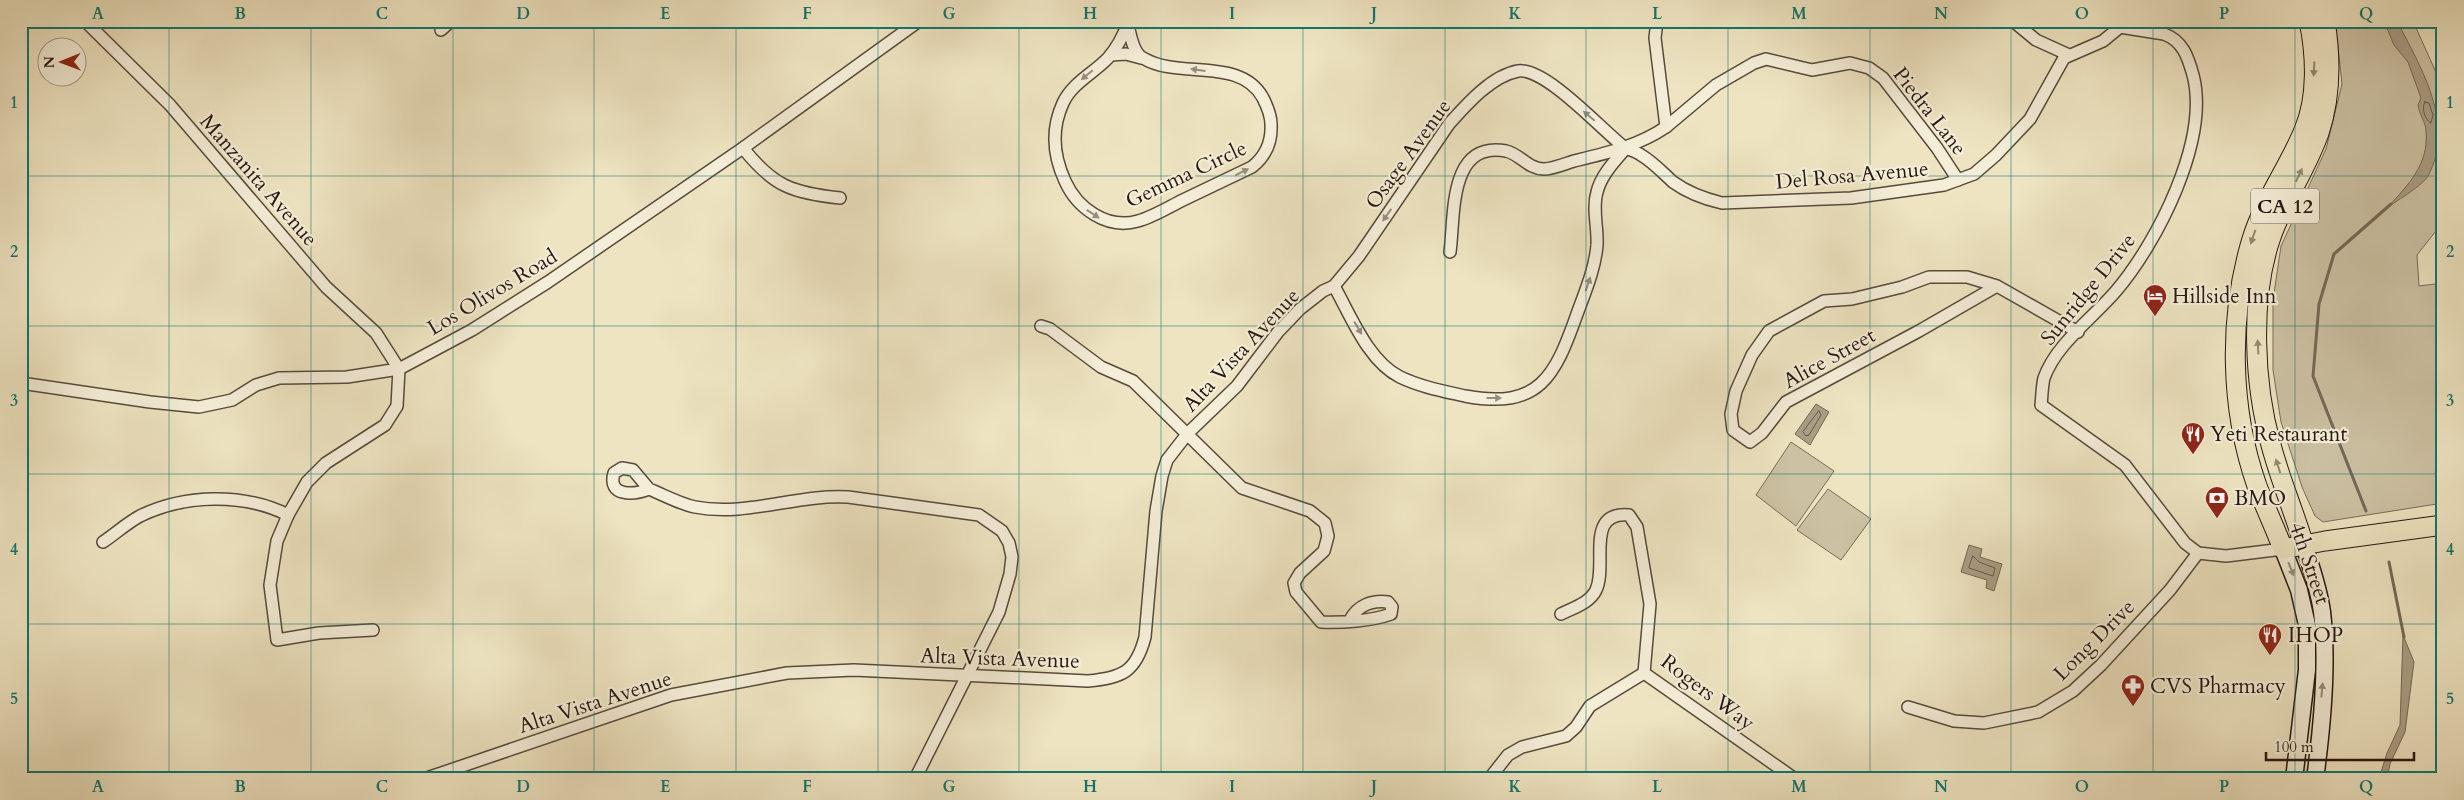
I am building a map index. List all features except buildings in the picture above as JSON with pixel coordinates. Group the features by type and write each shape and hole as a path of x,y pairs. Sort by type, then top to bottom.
{"main road":[{"name":"4th Street","path":"2294,779 2307,670 2307,625 2299,590 2257,485 2240,417 2236,330 2241,283 2252,238 2272,192 2305,129 2310,108 2314,45 2309,21"},
{"name":"4th Street","path":"2315,779 2325,662 2324,632 2316,584 2270,443 2262,396 2257,309 2270,240 2318,134 2324,115 2328,94 2329,46 2325,21"},
{"path":"2283,549 2443,525"}],"street":[{"name":"Manzanita Avenue","path":"85,21 170,105 326,286 376,333 399,369"},
{"path":"442,30 451,21"},
{"name":"Los Olivos Road","path":"21,383 150,402 199,407 232,400 256,385 279,378 347,377 399,369 472,330 548,282 743,148 919,21"},
{"path":"1450,252 1455,216 1454,194 1461,171 1473,158 1484,153 1507,151 1528,165 1544,169 1626,148 1650,138 1666,127 1655,38 1657,21"},
{"path":"2013,21 2036,40 2069,55 2103,41 2120,27"},
{"name":"Sunridge Drive","path":"2107,21 2120,27 2156,32 2171,37 2182,47 2195,85 2194,130 2168,210 2156,235 2139,262 2116,291 2050,366 2044,380 2041,405 2125,465 2185,542 2198,553"},
{"name":"Gemma Circle","path":"1111,55 1126,54 1162,66 1244,78 1254,85 1268,108 1271,122 1270,143 1262,158 1252,167 1138,221 1113,222 1099,218 1076,199 1067,186 1056,161 1056,128 1063,102 1080,82 1111,55 1128,23"},
{"name":"Gemma Circle","path":"1128,23 1130,38 1141,58"},
{"name":"Del Rosa Avenue","path":"1626,148 1641,154 1675,183 1703,198 1722,203 1851,198 1944,185 1974,174 1996,155 2030,119 2064,58 2069,55"},
{"name":"Piedra Lane","path":"1666,127 1716,85 1754,62 1766,59 1812,70 1850,63 1869,68 1884,78 1938,148 1958,180"},
{"name":"Osage Avenue","path":"1334,286 1359,256 1449,124 1466,104 1509,74 1519,71 1533,72 1552,83 1626,148"},
{"path":"743,148 761,171 785,186 812,195 840,198"},
{"path":"1334,286 1368,347 1382,364 1398,376 1428,388 1474,397 1496,399 1525,395 1543,383 1553,372 1562,356 1592,271 1597,244 1596,193 1601,181 1626,148"},
{"name":"Alice Street","path":"1997,286 1919,331 1786,402 1762,433 1750,442 1733,430 1732,414 1736,391 1752,355 1770,331 1824,301 1852,299 1929,277 1967,277 1997,286 2078,332"},
{"name":"Alta Vista Avenue","path":"431,778 671,695 710,686 787,673 854,670 1088,681 1111,679 1132,668 1141,654 1145,637 1156,512 1162,476 1170,455 1188,434 1237,386 1278,332 1300,309 1323,291 1334,286"},
{"path":"1041,326 1050,329 1101,367 1134,380 1242,488 1310,511 1325,523 1328,536 1324,551 1300,573 1294,583 1296,592 1321,622 1350,620"},
{"path":"373,630 318,633 277,640 270,585 277,542 288,515 307,482 326,463 385,425 397,406 399,369"},
{"path":"649,490 694,506 715,509 739,508 830,496 978,515 1002,531 1009,544 1012,557 1010,574 999,612 915,779"},
{"path":"103,542 140,516 185,500 252,502 270,506 288,515"},
{"name":"Rogers Way","path":"1562,614 1589,599 1597,589 1602,528 1609,517 1629,514 1637,527 1650,604 1644,673 1795,779"},
{"path":"2198,553 2226,556 2283,549"},
{"name":"Long Drive","path":"1908,706 1954,721 1984,723 2038,712 2073,691 2101,665 2170,590 2198,553"},
{"path":"1489,779 1508,755 1522,747 1566,736 1576,727 1590,706 1644,673"}],"shaded area":[{"path":"2335,21 2413,21 2443,88 2443,222 2417,255 2419,286 2443,283 2443,503 2323,522 2315,516 2302,487 2281,422 2273,370 2273,300 2281,246 2326,149 2342,84"},
{"path":"1791,442 1834,471 1796,526 1756,495"},
{"path":"1828,489 1871,519 1841,560 1797,530"}],"water":[{"path":"2384,21 2397,21 2425,77 2437,116 2438,136 2436,156 2428,176 2416,188 2388,207 2410,182 2421,163 2426,143 2426,131 2418,105 2421,98 2408,62 2394,45"},
{"path":"1816,404 1829,412 1810,445 1795,434"},
{"path":"1969,545 1982,549 1980,557 2002,564 1994,591 1986,588 1987,580 1961,572"},
{"path":"2403,635 2414,662 2405,732 2390,764 2387,779 2379,779 2387,753 2400,725"}],"waterway":[{"path":"2366,511 2313,376 2319,304 2334,254 2391,204"},
{"path":"2389,562 2404,637"}],"place":[{"name":"Hillside Inn","path":"2155,317"},
{"name":"Yeti Restaurant","path":"2193,455"},
{"name":"BMO","path":"2217,519"},
{"name":"IHOP","path":"2270,656"},
{"name":"CVS Pharmacy","path":"2133,707"}]}
